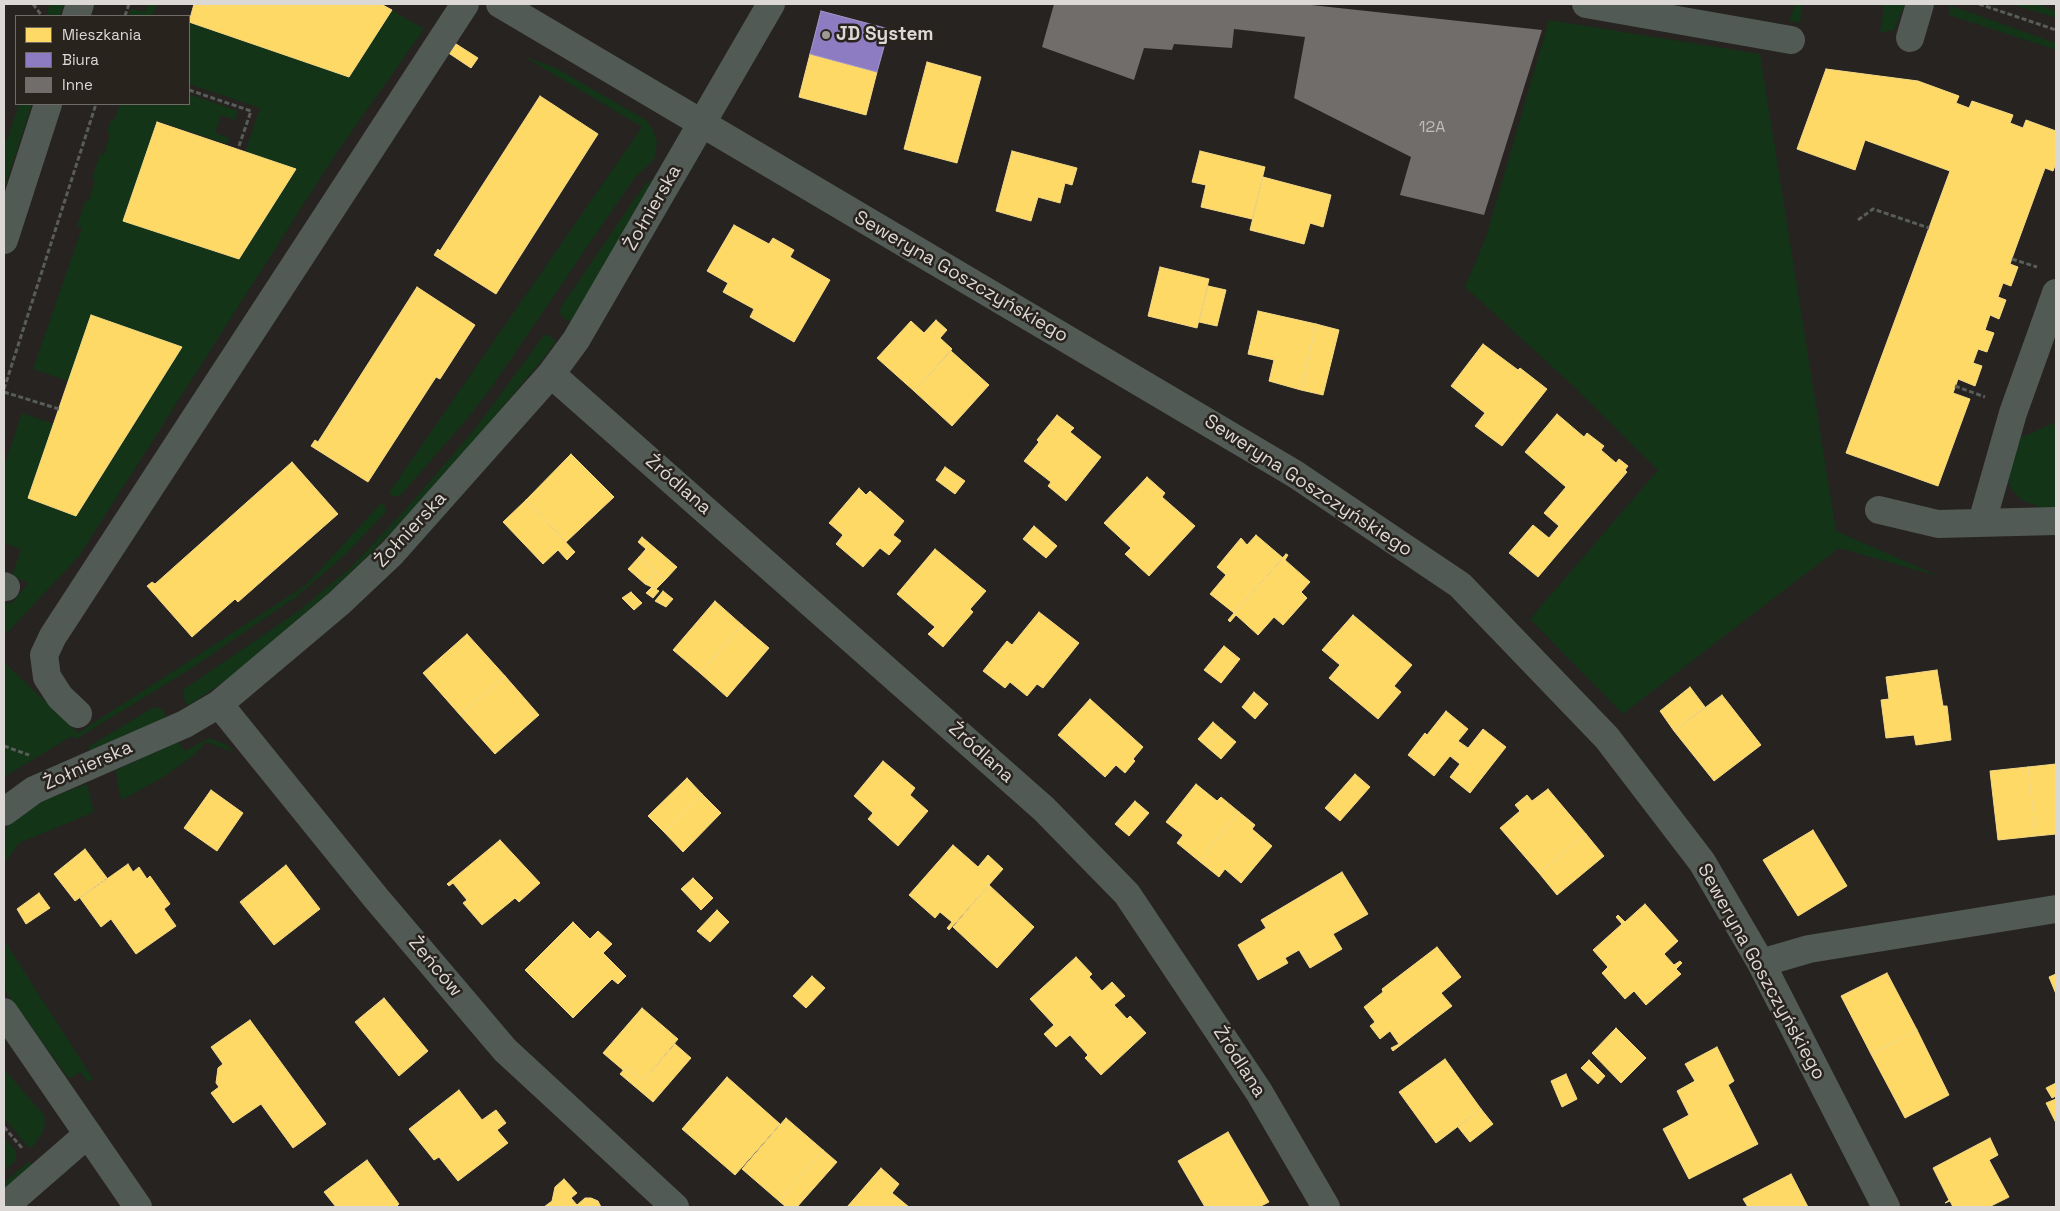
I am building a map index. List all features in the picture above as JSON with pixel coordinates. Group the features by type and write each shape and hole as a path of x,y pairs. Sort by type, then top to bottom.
{"street":[{"path":"78,714 60,697 47,677 44,655 53,636 465,4"},
{"name":"Seweryna Goszczyńskiego","path":"500,4 1295,474 1460,584 1607,738 1702,862 1761,963 1886,1207"},
{"name":"Żołnierska","path":"4,812 34,790 185,724 219,704 339,603 392,553 550,374 576,340 714,99 772,4"},
{"path":"1586,4 1790,40"},
{"path":"1910,38 1920,4"},
{"path":"4,240 48,105"},
{"path":"1982,522 2050,281"},
{"name":"Źródlana","path":"550,374 1044,809 1127,894 1259,1092 1326,1207"},
{"path":"1879,510 1938,524 2056,521"},
{"name":"Żeńców","path":"219,704 376,898 505,1050 675,1207"},
{"path":"1761,963 1809,949 2056,909"},
{"path":"4,1012 138,1207"},
{"path":"4,1207 88,1134"}],"path":[{"path":"33,4 41,15"},
{"path":"1979,4 2056,30"},
{"path":"190,90 251,111 238,149"},
{"path":"58,409 4,390 96,105"},
{"path":"1858,220 1873,209 1928,228"},
{"path":"2012,258 2050,281"},
{"path":"4,746 37,756"},
{"path":"4,1127 25,1152"}],"green space":[{"path":"50,4 64,4 60,15 46,15"},
{"path":"148,4 157,4 153,15 129,15 131,9 145,12"},
{"path":"1795,4 1802,4 1800,23 1789,21"},
{"path":"1867,4 1905,4 1894,30 1880,33 1884,6"},
{"path":"2011,4 2037,4 2056,11 2056,18"},
{"path":"1949,5 2056,43 2056,50 1949,15"},
{"path":"392,10 424,29 335,155 79,556 4,636 4,602 11,604 29,583 12,576 21,549 4,543 4,467 22,413 54,424 28,498 76,516 182,347 68,381 33,369 82,228 77,226 85,201 89,201 95,180 92,179 100,154 104,155 110,134 107,133 111,120 114,121 120,105 190,105 190,94 238,111 235,120 221,115 215,133 229,138 227,144 158,121 123,220 239,259 296,169 245,152 260,108 190,84 190,22 349,77"},
{"path":"1549,20 1760,54 1836,531 1941,577 1839,548 1623,714 1530,619 1658,470 1569,382 1465,287 1486,237"},
{"path":"523,56 556,68 646,120 653,129 657,141 656,151 653,161 635,177 493,385 467,419 400,496 393,496 388,494 642,127"},
{"path":"19,105 32,105 4,190 4,139 7,140"},
{"path":"661,173 570,322 561,316 561,307 634,200 646,184"},
{"path":"544,335 548,335 556,341 547,354 481,433 392,532 329,593 229,678 188,706 183,697 184,689 300,610 350,568 406,509 475,429"},
{"path":"2056,422 2056,509 2047,509 2023,501 2012,490 2006,474 2015,440"},
{"path":"381,503 386,507 385,513 345,555 296,597 189,670 76,739 72,736 4,777 4,662 78,733 306,585"},
{"path":"154,707 162,709 167,719 90,750 88,747"},
{"path":"209,738 227,745 233,752 206,742 194,755 165,776 122,800 116,770 178,742 185,751"},
{"path":"87,784 94,812 19,843 4,864 4,830 20,815 42,801"},
{"path":"4,940 93,1079 88,1082 80,1072 69,1079 4,989"},
{"path":"4,1069 44,1115 45,1124 43,1132 33,1147 28,1147 4,1118"},
{"path":"4,1137 16,1151 16,1160 4,1171"},
{"path":"28,1162 32,1164 4,1191 4,1183"}],"building: Mieszkania":[{"path":"194,4 381,4 392,10 349,77 190,22"},
{"path":"453,42 478,58 471,68 447,52"},
{"path":"810,54 877,72 866,115 799,97"},
{"path":"927,62 981,77 957,163 904,149"},
{"path":"1826,69 1918,81 1959,96 1956,103 1969,108 1972,101 2013,115 2010,123 2023,128 2026,120 2056,131 2056,163 2053,171 2045,168 2015,250 2010,264 2018,267 2011,286 2003,283 1998,297 2006,300 1999,319 1990,315 1985,330 1994,333 1987,352 1978,349 1973,363 1982,366 1975,386 1958,379 1953,393 1970,399 1938,486 1846,453 1950,171 1865,140 1855,170 1797,149"},
{"path":"540,96 598,134 496,294 434,255 438,249 440,251"},
{"path":"157,122 296,169 239,259 123,221"},
{"path":"1012,151 1077,168 1072,185 1065,183 1060,203 1038,197 1031,221 996,211"},
{"path":"1200,151 1265,167 1252,219 1201,207 1206,185 1192,182"},
{"path":"1263,177 1331,195 1323,227 1310,223 1304,244 1250,230"},
{"path":"734,225 769,244 773,238 794,250 790,257 830,280 794,342 750,317 754,309 723,292 728,283 707,271"},
{"path":"1160,267 1209,279 1197,328 1148,316"},
{"path":"1208,286 1226,290 1217,326 1199,322"},
{"path":"417,287 475,325 440,379 436,377 368,482 311,446 315,440 318,442"},
{"path":"1258,311 1316,324 1301,390 1269,381 1274,360 1248,354"},
{"path":"91,315 182,347 76,516 28,498"},
{"path":"936,320 947,330 940,338 952,349 914,391 877,358 911,321 924,333"},
{"path":"1316,324 1339,330 1323,395 1301,390"},
{"path":"1483,344 1518,370 1520,368 1547,389 1502,446 1475,426 1485,413 1451,386"},
{"path":"951,351 989,385 952,426 914,391"},
{"path":"1557,414 1584,437 1587,433 1604,446 1601,450 1616,463 1619,459 1628,466 1625,470 1627,472 1538,577 1509,553 1533,525 1549,538 1559,526 1544,513 1566,487 1525,452"},
{"path":"1057,415 1074,428 1070,432 1101,457 1066,501 1048,486 1051,482 1024,461 1039,442 1037,440"},
{"path":"571,454 614,497 566,542 526,500"},
{"path":"292,462 338,514 238,602 235,599 192,637 147,586 152,582 155,584"},
{"path":"945,467 965,481 955,494 936,480"},
{"path":"1147,477 1165,493 1162,497 1195,526 1149,576 1125,554 1131,548 1104,523"},
{"path":"859,488 866,495 870,491 904,521 893,535 901,541 889,555 880,548 863,567 836,544 843,535 829,523"},
{"path":"526,500 575,552 567,560 558,550 543,564 503,522"},
{"path":"1034,526 1057,546 1046,558 1023,539"},
{"path":"1256,535 1283,558 1234,613 1210,594 1226,575 1217,567 1241,538 1247,545"},
{"path":"642,537 677,567 665,580 639,557 646,549 638,542"},
{"path":"935,549 986,591 970,609 973,612 943,647 928,634 935,627 897,594"},
{"path":"1286,554 1288,555 1285,560 1310,582 1301,592 1307,598 1283,625 1274,617 1258,635 1236,615 1230,622 1228,620"},
{"path":"639,557 656,572 645,584 628,569"},
{"path":"656,572 665,580 656,589 645,584"},
{"path":"652,587 659,591 653,598 646,593"},
{"path":"663,591 673,599 666,607 655,601"},
{"path":"631,592 642,603 634,610 622,598"},
{"path":"715,601 742,625 700,673 673,650"},
{"path":"1039,612 1079,643 1043,688 1037,684 1027,696 1010,682 1005,688 983,671 1007,641 1012,645"},
{"path":"1353,615 1412,665 1394,686 1401,692 1378,719 1329,678 1340,665 1322,650"},
{"path":"742,625 769,648 727,697 700,673"},
{"path":"467,634 505,676 460,715 423,673"},
{"path":"1224,646 1240,659 1221,683 1204,670"},
{"path":"1937,670 1943,706 1947,706 1951,740 1916,745 1914,735 1886,738 1881,700 1889,699 1886,677"},
{"path":"505,676 539,715 495,754 460,715"},
{"path":"1690,687 1705,707 1674,731 1660,711"},
{"path":"1254,692 1268,704 1255,719 1242,707"},
{"path":"1722,695 1761,745 1714,781 1674,731"},
{"path":"1090,699 1143,747 1125,773 1116,765 1105,777 1058,735"},
{"path":"1446,711 1468,729 1458,741 1468,748 1483,729 1506,747 1470,793 1450,777 1460,764 1450,756 1434,776 1408,755 1425,733 1427,735"},
{"path":"1213,722 1222,730 1207,747 1198,739"},
{"path":"1222,730 1236,742 1221,759 1207,747"},
{"path":"883,761 915,788 910,795 928,811 898,846 868,819 873,813 854,796"},
{"path":"2056,764 2056,834 2036,836 2028,767"},
{"path":"2028,767 2036,836 1998,840 1990,771"},
{"path":"1355,774 1370,787 1340,821 1325,808"},
{"path":"687,778 702,794 664,832 648,816"},
{"path":"1196,784 1217,801 1221,797 1239,812 1199,861 1177,843 1183,835 1166,822"},
{"path":"1548,789 1586,834 1539,873 1500,828 1520,811 1515,805 1527,795 1532,801"},
{"path":"211,790 243,813 217,851 184,828"},
{"path":"702,794 721,813 683,852 664,832"},
{"path":"1135,801 1149,813 1129,836 1115,824"},
{"path":"1239,812 1255,825 1252,829 1272,846 1241,883 1225,869 1219,877 1199,861"},
{"path":"1813,830 1847,886 1798,916 1763,860"},
{"path":"1586,834 1604,856 1557,895 1539,873"},
{"path":"500,840 540,883 519,902 515,898 482,925 463,903 467,900 453,883 449,886 447,884"},
{"path":"953,845 978,867 988,855 1003,869 949,930 947,928 952,922 940,912 935,918 909,895"},
{"path":"85,849 107,878 75,901 54,874"},
{"path":"128,864 133,872 139,867 147,879 150,876 170,904 164,909 176,926 136,954 111,919 101,927 80,898"},
{"path":"286,865 320,909 274,945 240,902"},
{"path":"1342,872 1368,914 1333,934 1342,949 1310,968 1299,950 1285,958 1288,963 1258,980 1238,945 1266,928 1261,920"},
{"path":"693,878 713,898 701,910 681,889"},
{"path":"989,885 1034,927 997,968 953,927"},
{"path":"39,893 50,908 26,924 17,909"},
{"path":"1645,904 1678,941 1664,954 1674,965 1680,961 1682,963 1676,969 1681,974 1646,1005 1634,991 1625,999 1602,973 1608,967 1593,950 1622,924 1616,917 1618,915 1625,922"},
{"path":"717,910 729,922 710,942 697,931"},
{"path":"573,922 590,939 598,931 612,944 603,953 626,976 618,984 612,979 573,1018 525,970"},
{"path":"1437,947 1461,977 1441,993 1452,1006 1393,1051 1391,1048 1399,1044 1390,1031 1380,1039 1370,1026 1375,1022 1364,1007 1383,992 1382,989"},
{"path":"1076,957 1092,974 1089,977 1102,991 1112,982 1125,996 1114,1005 1127,1019 1130,1016 1146,1033 1101,1075 1085,1058 1088,1055 1070,1035 1056,1047 1044,1034 1054,1025 1030,999"},
{"path":"1887,973 1917,1030 1871,1054 1841,996"},
{"path":"2056,974 2056,994 2049,977"},
{"path":"812,976 825,988 806,1008 793,996"},
{"path":"384,998 428,1051 399,1076 355,1022"},
{"path":"642,1008 678,1039 643,1081 626,1067 623,1070 603,1053"},
{"path":"250,1020 326,1124 293,1148 261,1104 233,1123 211,1093 219,1087 216,1083 218,1068 223,1064 211,1047"},
{"path":"1616,1028 1646,1058 1621,1083 1592,1053"},
{"path":"1917,1030 1949,1095 1905,1118 1871,1054"},
{"path":"675,1044 691,1058 653,1102 620,1074 626,1067 643,1081"},
{"path":"1717,1047 1734,1081 1728,1085 1758,1144 1689,1179 1663,1129 1689,1115 1677,1091 1695,1081 1685,1064"},
{"path":"1445,1059 1481,1109 1436,1143 1399,1092"},
{"path":"1589,1060 1605,1076 1598,1084 1581,1068"},
{"path":"1566,1074 1577,1099 1562,1107 1551,1081"},
{"path":"727,1077 780,1124 735,1175 682,1129"},
{"path":"2056,1083 2056,1096 2052,1098 2046,1088"},
{"path":"459,1090 482,1120 496,1110 506,1123 497,1130 508,1143 458,1181 439,1157 434,1160 409,1129"},
{"path":"2056,1099 2056,1123 2046,1103"},
{"path":"1481,1109 1493,1124 1470,1142 1458,1127"},
{"path":"786,1118 823,1150 779,1201 742,1169"},
{"path":"1228,1132 1269,1202 1259,1207 1205,1207 1178,1161"},
{"path":"1990,1138 1998,1155 1989,1160 2009,1197 1989,1207 1953,1207 1950,1201 1945,1203 1949,1200 1933,1168"},
{"path":"823,1150 837,1162 797,1207 786,1207 779,1201"},
{"path":"367,1160 399,1204 396,1207 336,1207 324,1192"},
{"path":"881,1168 899,1184 892,1193 909,1207 847,1207"},
{"path":"1791,1174 1808,1207 1748,1207 1743,1199"},
{"path":"564,1179 577,1193 571,1198 577,1205 585,1198 591,1198 598,1201 601,1207 544,1207 552,1201 555,1187"}],"building: Biura":[{"path":"821,11 889,29 877,72 810,54"}],"building: Inne":[{"path":"1054,4 1302,4 1542,30 1484,215 1400,195 1411,157 1294,98 1305,37 1234,29 1232,48 1174,44 1172,50 1144,48 1134,80 1042,47"}],"place":[{"name":"JD System","path":"826,35"}]}
